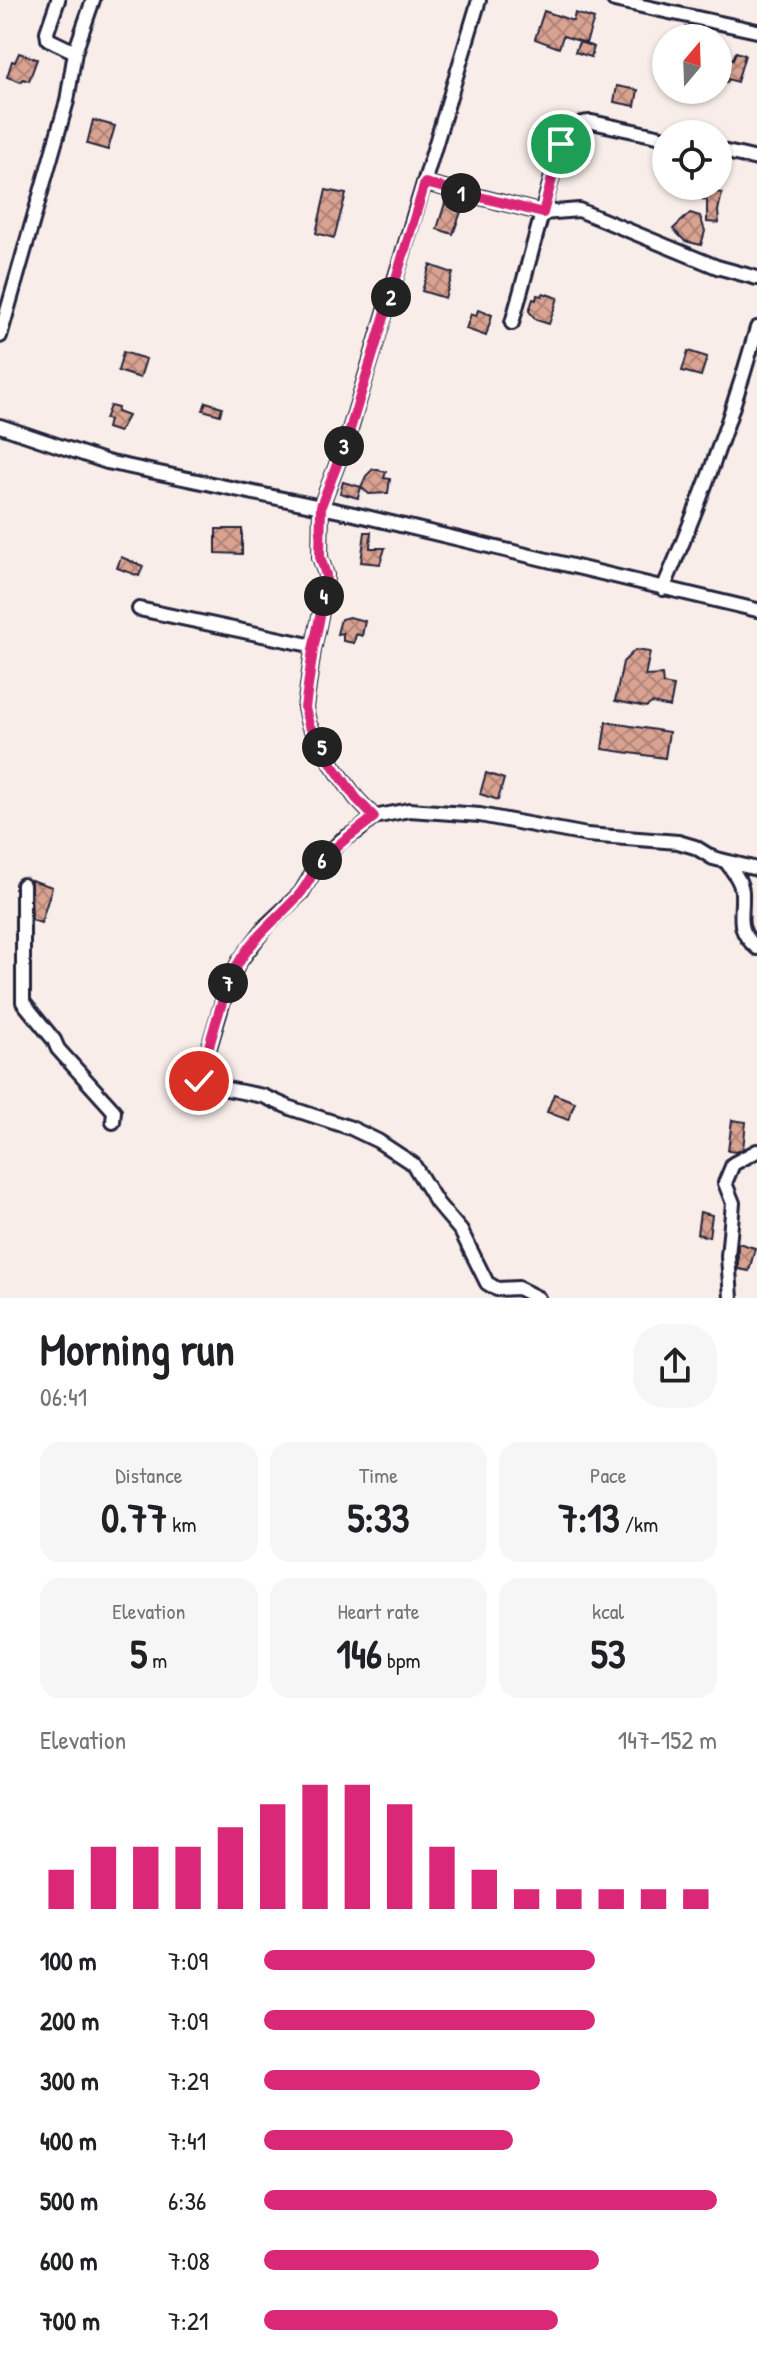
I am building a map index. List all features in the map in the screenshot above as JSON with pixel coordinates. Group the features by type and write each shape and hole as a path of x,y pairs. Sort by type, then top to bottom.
{"street":[{"path":"58,0 47,32 48,39 75,52"},
{"path":"0,336 67,101 75,52 93,0"},
{"path":"374,817 356,798 309,725 305,708 325,593 326,575 320,557 321,506 348,436 479,0"},
{"path":"614,0 757,31"},
{"path":"512,323 561,144 574,126 592,122 652,135"},
{"path":"732,153 757,159"},
{"path":"425,183 543,213 579,210 717,267 757,278"},
{"path":"663,589 695,514 757,328"},
{"path":"0,426 107,462 220,488 321,506 757,610"},
{"path":"139,609 314,646"},
{"path":"538,1298 518,1288 497,1289 487,1283 461,1231 437,1203 413,1164 378,1141 263,1096 191,1084 199,1081 228,984 239,962 267,925 301,893 319,863 342,840 374,817 409,810 480,815 587,835 678,842 727,863 757,869"},
{"path":"727,863 741,885 740,907 745,937 757,948"},
{"path":"23,885 23,1002 58,1049 114,1111 113,1122"},
{"path":"731,1298 728,1256 733,1203 725,1183 733,1164 757,1151"}],"building":[{"path":"544,11 573,21 575,13 594,19 586,43 563,36 559,48 535,39"},
{"path":"579,42 594,47 591,57 575,52"},
{"path":"736,52 745,55 737,82 732,80"},
{"path":"19,53 37,59 29,81 23,79 21,82 7,77 12,61 15,62"},
{"path":"617,86 638,90 635,106 614,102"},
{"path":"93,120 115,126 108,150 87,144"},
{"path":"326,190 346,194 334,238 316,233"},
{"path":"707,200 720,200 719,223 707,222"},
{"path":"445,203 462,209 453,234 437,229"},
{"path":"690,213 700,216 705,231 701,245 685,241 673,229"},
{"path":"430,265 453,273 445,298 422,291"},
{"path":"543,293 558,298 549,324 536,320 529,311 533,299 536,300 537,295 542,296"},
{"path":"478,310 492,315 486,336 466,329 471,314 476,316"},
{"path":"688,351 707,357 701,376 682,371"},
{"path":"123,352 146,359 140,378 118,371"},
{"path":"206,402 222,407 220,415 203,410"},
{"path":"110,406 128,416 119,432 107,428 109,420 105,419"},
{"path":"373,469 386,472 384,478 390,479 388,493 369,494 361,487"},
{"path":"343,482 361,487 358,498 340,493"},
{"path":"216,529 242,529 242,554 216,553"},
{"path":"365,532 371,532 370,548 385,548 380,564 361,562"},
{"path":"121,557 143,566 139,576 117,568"},
{"path":"349,617 365,621 362,636 356,634 354,643 343,641 343,633 337,634 341,619"},
{"path":"635,650 650,652 645,676 662,675 663,684 674,686 670,707 652,703 646,707 615,701 623,662"},
{"path":"606,722 669,732 665,758 602,749"},
{"path":"486,773 504,779 498,800 480,794"},
{"path":"31,880 52,887 41,923 32,920"},
{"path":"554,1094 575,1102 568,1120 547,1112"},
{"path":"732,1120 746,1122 743,1149 736,1152 728,1151"},
{"path":"700,1212 712,1215 709,1237 697,1234"},
{"path":"738,1243 755,1248 749,1271 738,1269"}],"route":[{"path":"199,1081 228,984 239,962 267,925 301,893 319,863 342,840 374,817 332,764 309,725 305,708 325,593 326,575 320,557 321,506 348,436 425,183 543,213 561,144"}]}
